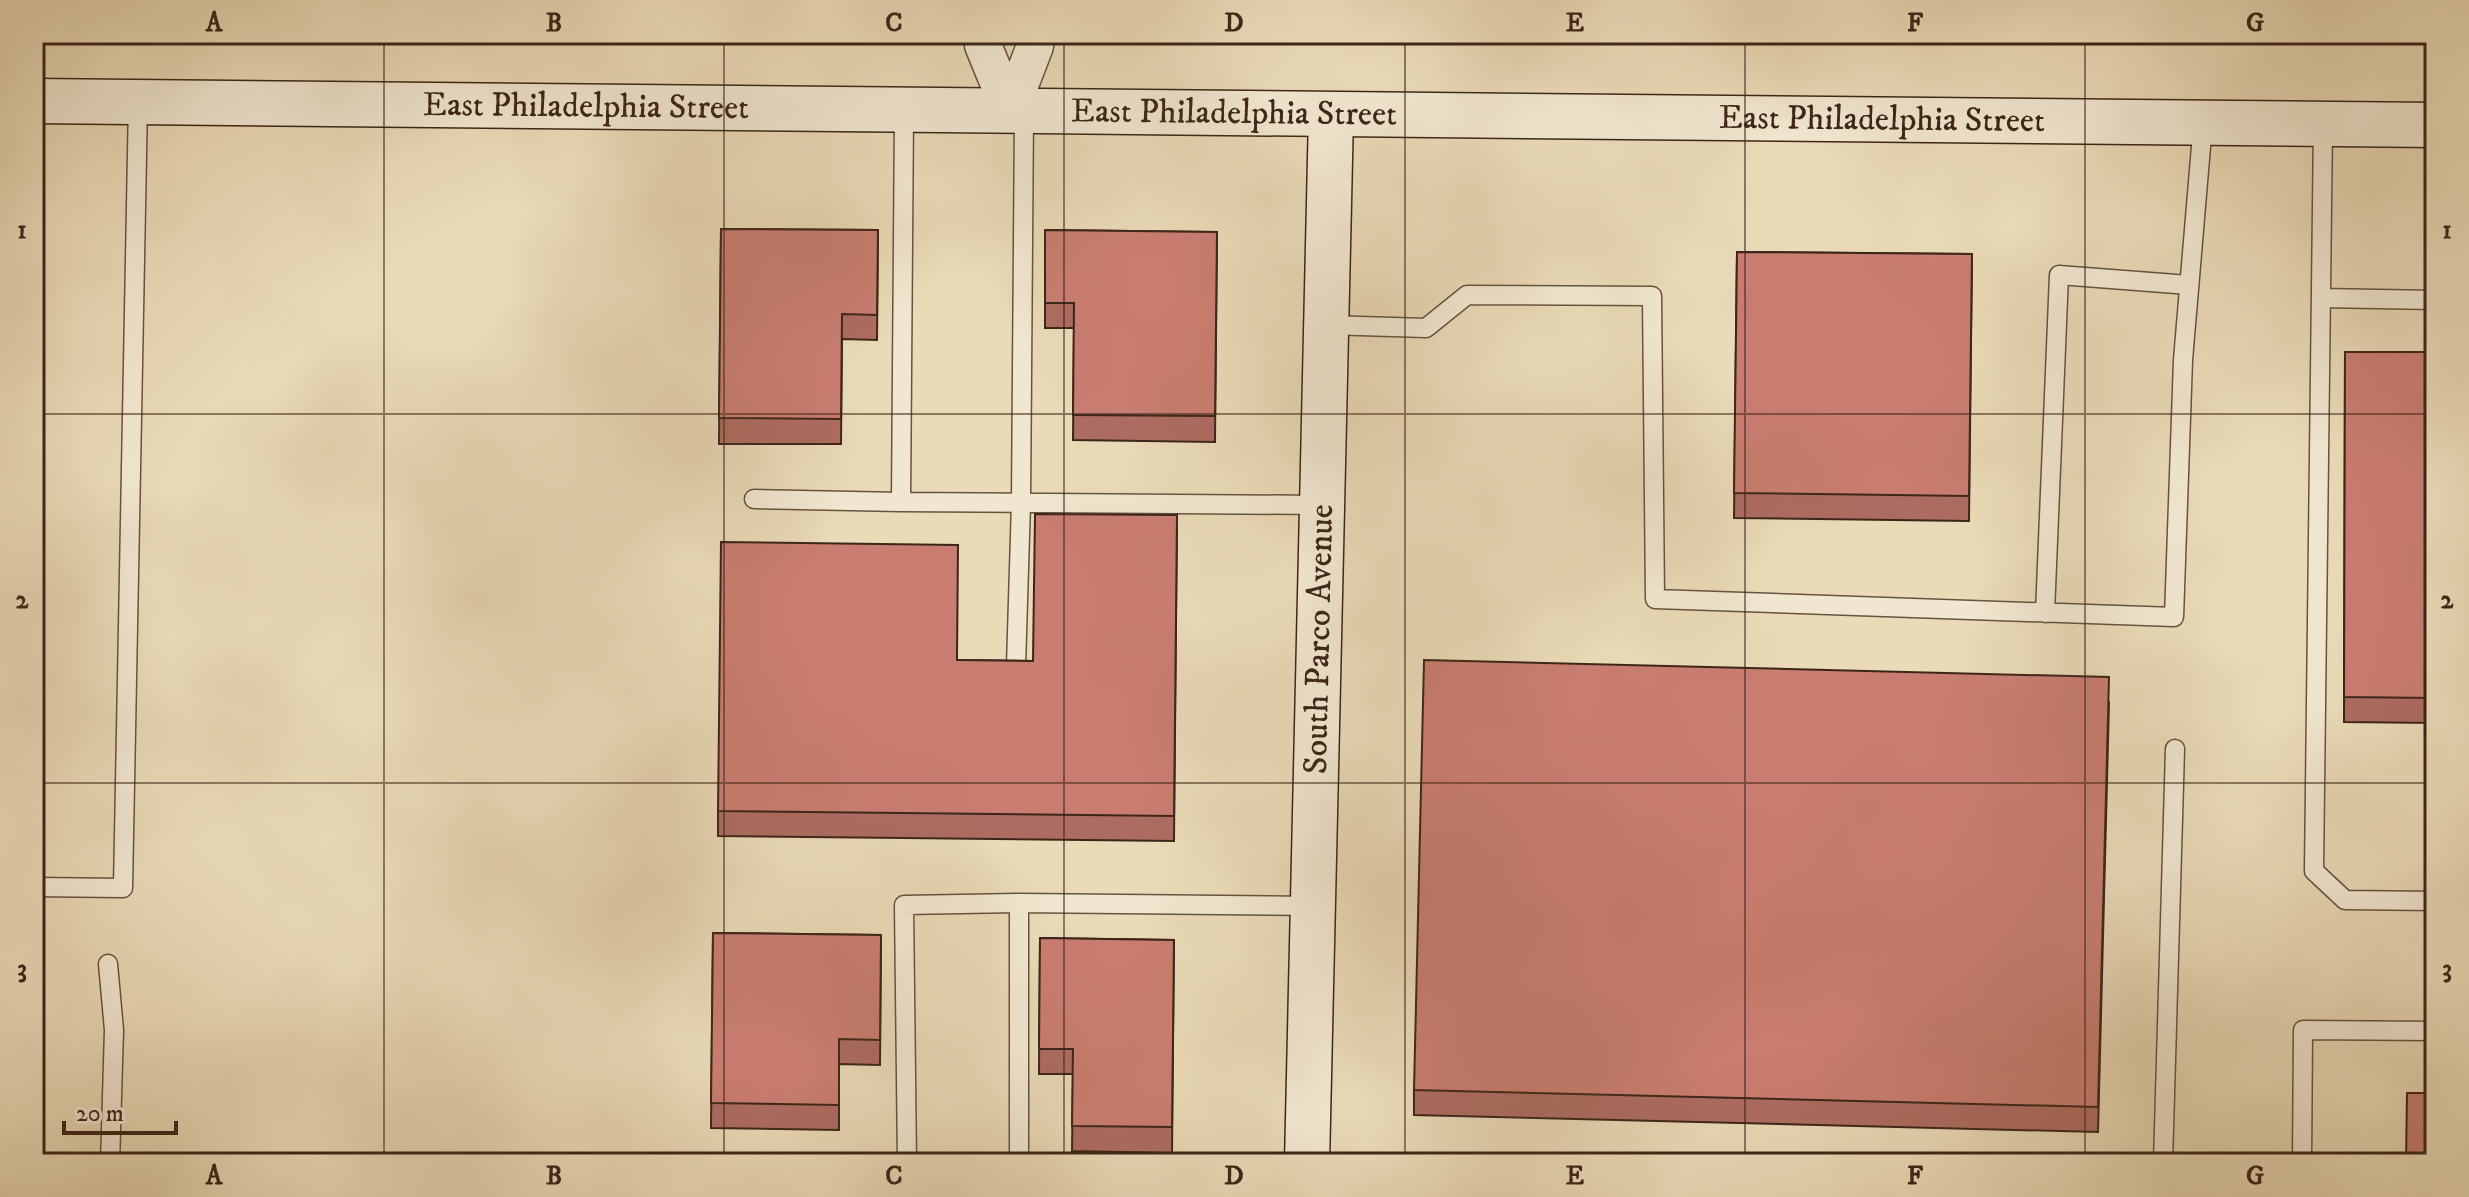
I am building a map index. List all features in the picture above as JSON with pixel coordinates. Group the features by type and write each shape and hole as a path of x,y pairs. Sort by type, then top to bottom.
{"street":[{"path":"984,34 983,45 1017,111"},
{"path":"1017,111 1036,34"},
{"name":"East Philadelphia Street","path":"34,101 2435,125"},
{"name":"South Parco Avenue","path":"1307,1163 1331,115"}],"lane":[{"path":"34,887 123,888 138,102"},
{"path":"901,502 904,111"},
{"path":"1016,666 1021,503 1017,111"},
{"path":"1327,325 1426,328 1467,295 1652,296 1655,599 2174,617 2183,360 2203,123"},
{"path":"2323,124 2314,871 2345,900 2435,901"},
{"path":"2045,613 2059,275 2189,285"},
{"path":"2321,298 2435,300"},
{"path":"754,499 1323,505"},
{"path":"2163,1163 2175,749"},
{"path":"1019,903 1019,1163"},
{"path":"907,1163 904,905 1313,906"},
{"path":"108,964 114,1030 110,1163"},
{"path":"2302,1163 2303,1030 2435,1031"}],"building":[{"path":"721,229 878,230 877,315 842,314 841,419 719,418"},
{"path":"1045,230 1217,232 1215,416 1073,415 1074,303 1045,303"},
{"path":"1737,252 1972,254 1969,496 1734,493"},
{"path":"2345,352 2435,352 2435,698 2344,697"},
{"path":"1035,514 1177,515 1174,816 718,811 721,542 958,545 957,660 1033,661"},
{"path":"1424,660 2109,677 2098,1107 1414,1090"},
{"path":"713,933 881,935 880,1040 839,1039 839,1105 711,1103"},
{"path":"1040,938 1174,940 1172,1127 1072,1126 1073,1049 1039,1049"},
{"path":"2407,1093 2435,1093 2435,1163 2406,1163"}]}
